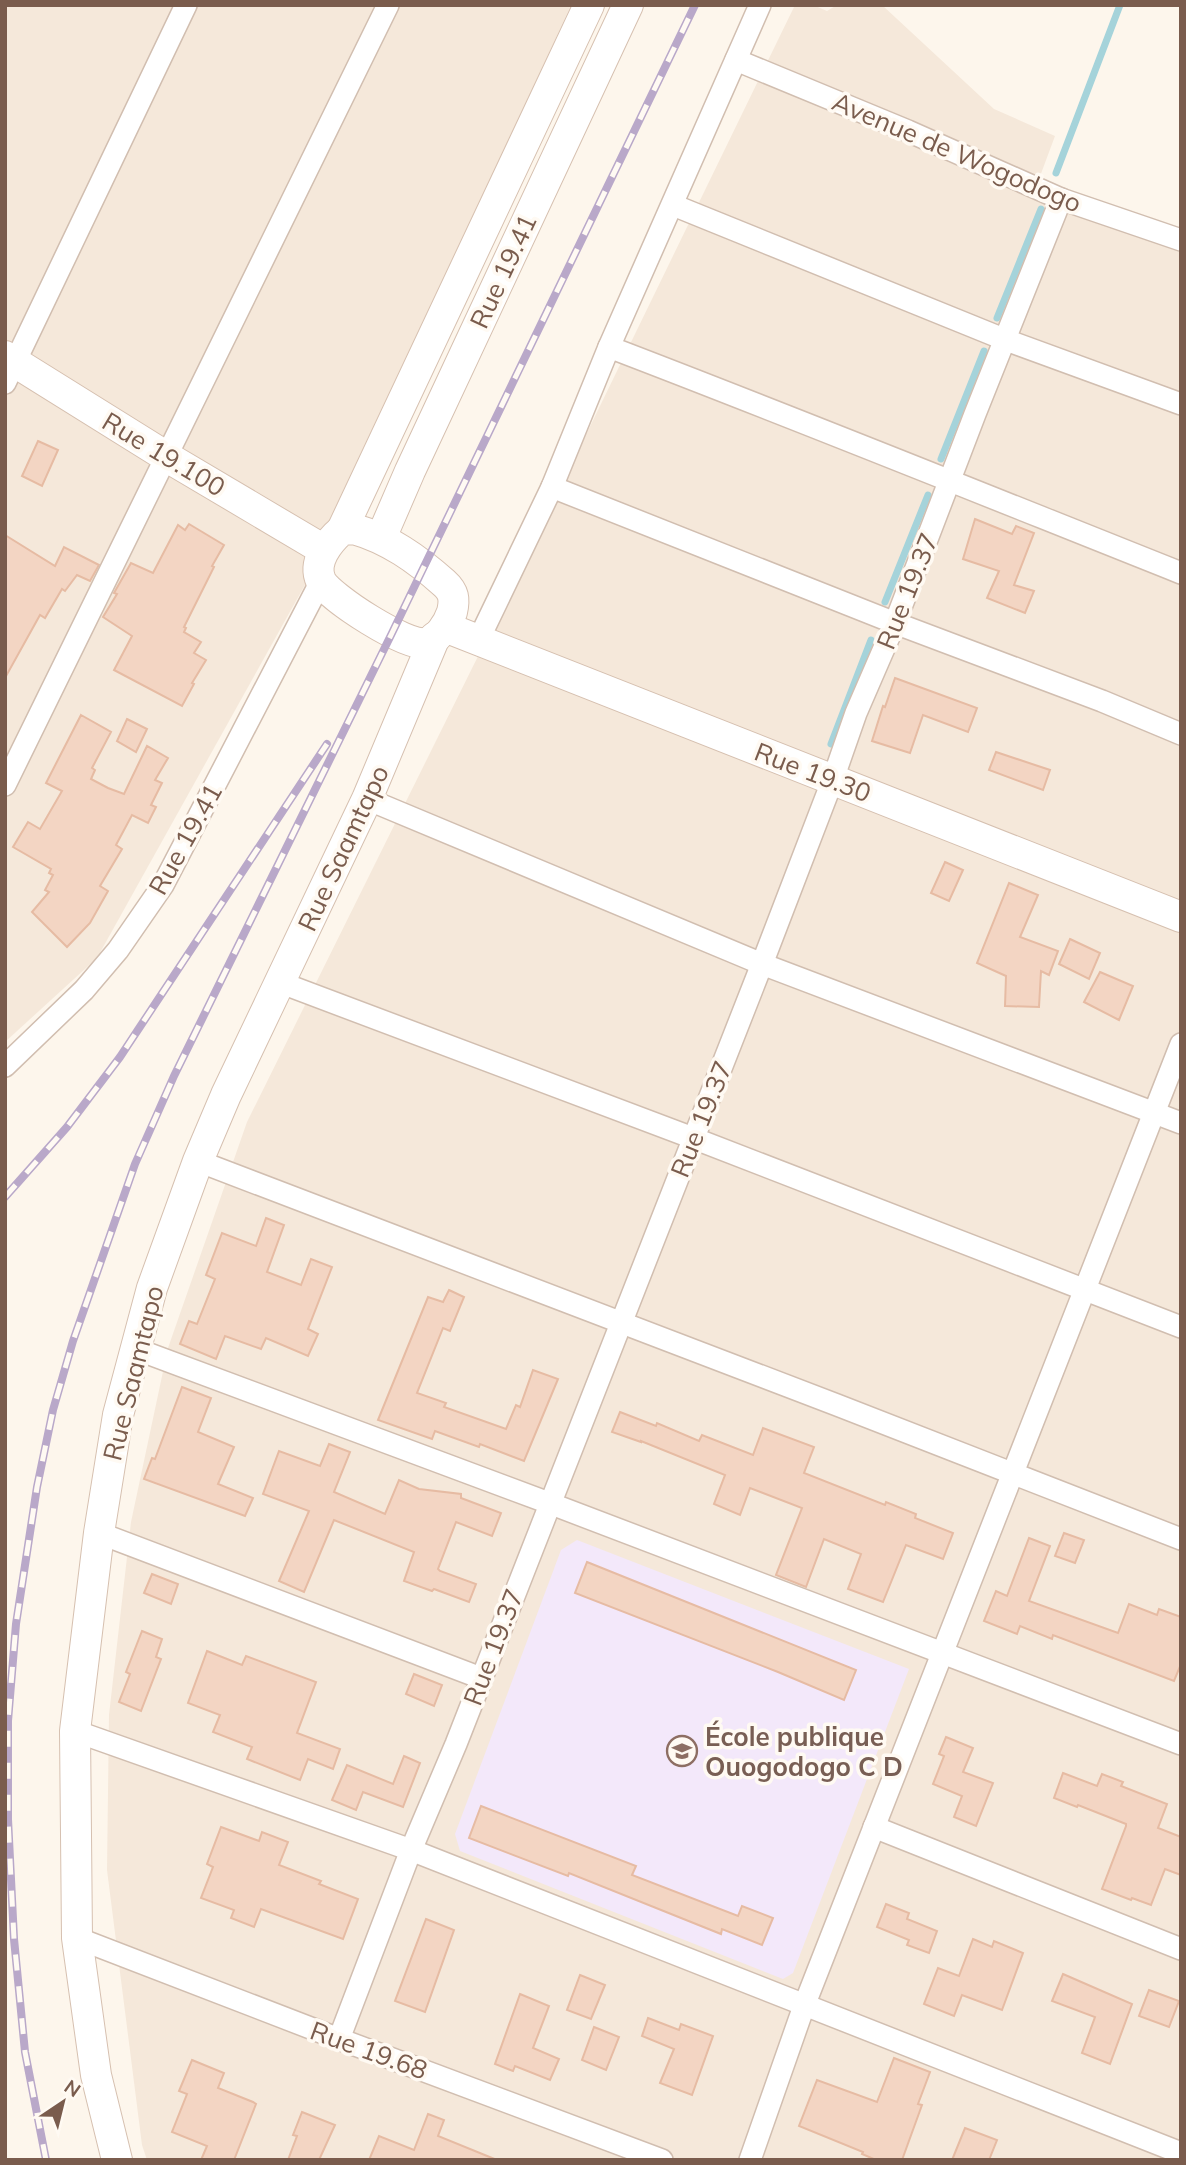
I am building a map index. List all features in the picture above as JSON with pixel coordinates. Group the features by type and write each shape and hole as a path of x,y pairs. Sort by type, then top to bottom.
{"main road":[{"name":"Rue 19.41","path":"321,581 319,569 589,5"},
{"name":"Rue 19.41","path":"381,538 427,433 627,5"},
{"name":"Rue 19.100","path":"9,367 167,457 333,540"},
{"path":"333,540 354,529 381,538"},
{"name":"Rue Saamtapo","path":"117,2160 96,2075 77,1937 75,1731 99,1533 118,1415 152,1288 198,1161 226,1095 367,799 440,632 450,616 454,602 452,590 424,565 381,538"},
{"path":"321,581 337,599 391,633 414,643 425,643 440,632"},
{"name":"Rue 19.30","path":"440,632 478,641 1181,917"}],"street":[{"path":"9,367 186,5"},
{"path":"5,785 388,5"},
{"path":"478,641 552,487 608,347 760,5"},
{"name":"Avenue de Wogodogo","path":"736,60 908,131 1061,199 1181,240"},
{"name":"Rue 19.37","path":"339,2039 411,1850 762,964 856,713 895,623 1061,199"},
{"path":"673,205 1006,340 1181,404"},
{"path":"608,347 796,418 1181,573"},
{"path":"552,487 1181,734"},
{"name":"Rue 19.41","path":"5,1066 85,990 118,950 163,885 321,581"},
{"path":"367,799 762,964 1181,1123"},
{"path":"279,982 693,1138 1181,1327"},
{"path":"750,2160 804,2006 1181,1044"},
{"path":"198,1161 1181,1539"},
{"path":"136,1349 550,1503 1181,1744"},
{"path":"99,1533 481,1678"},
{"path":"75,1731 411,1850 1181,2153"},
{"path":"874,1826 1181,1949"},
{"name":"Rue 19.68","path":"77,1937 662,2160"}],"shaded area":[{"path":"5,5 571,5 306,583 97,958 5,1042"},
{"path":"795,5 813,5 827,11 837,5 882,5 994,109 1055,136 1039,179 1181,232 1181,2160 147,2160 142,2145 107,1870 109,1715 131,1522 168,1348 247,1122 493,626"},
{"name":"École publique Ouogodogo C D","path":"577,1540 909,1669 793,1973 783,1979 460,1851 455,1834 561,1550"}],"building":[{"path":"38,441 58,450 42,486 22,476"},
{"path":"975,519 1012,534 1016,526 1034,533 1014,585 1034,591 1025,613 987,598 999,571 963,559"},
{"path":"189,524 224,545 184,627 184,632 201,642 194,653 206,660 182,706 114,670 132,636 103,617 131,563 153,573 178,525 185,530"},
{"path":"5,535 55,566 64,547 99,565 90,581 77,575 65,591 62,589 45,618 40,615 5,678"},
{"path":"895,678 977,708 968,732 923,715 910,753 872,741"},
{"path":"81,715 111,732 92,768 95,770 91,779 108,788 124,794 147,746 168,758 155,780 162,783 151,805 156,807 148,823 132,815 116,845 122,849 100,886 108,891 90,923 67,947 32,912 49,892 45,890 53,875 49,873 51,869 13,847 28,822 40,829 62,791 46,783"},
{"path":"127,719 147,729 136,752 117,741"},
{"path":"996,752 1050,770 1043,790 989,770"},
{"path":"945,862 963,870 949,901 931,893"},
{"path":"1009,883 1038,895 1020,937 1058,951 1049,975 1041,971 1039,1007 1005,1006 1006,976 977,963"},
{"path":"1070,939 1100,953 1089,979 1059,964"},
{"path":"1100,972 1133,986 1119,1020 1084,1002"},
{"path":"266,1218 284,1225 267,1272 301,1285 311,1259 332,1267 308,1329 318,1334 308,1356 266,1338 261,1349 225,1336 216,1359 180,1344 189,1321 197,1324 215,1279 206,1275 222,1233 256,1246"},
{"path":"449,1290 464,1297 450,1331 443,1328 417,1393 446,1403 444,1407 506,1429 516,1405 520,1407 533,1370 558,1379 524,1461 435,1431 432,1439 378,1420 428,1297 443,1302"},
{"path":"182,1387 211,1398 198,1432 234,1447 218,1484 253,1498 245,1516 144,1479 152,1458 155,1459"},
{"path":"620,1412 656,1426 657,1423 699,1441 702,1435 753,1455 763,1428 814,1447 804,1473 885,1505 886,1502 916,1514 915,1518 953,1533 943,1559 906,1545 883,1602 848,1589 861,1554 824,1539 806,1587 776,1575 802,1508 750,1488 740,1515 714,1504 725,1475 612,1432"},
{"path":"329,1444 350,1452 334,1492 385,1514 399,1480 419,1489 461,1494 461,1498 501,1513 492,1536 456,1522 438,1569 476,1584 469,1602 404,1581 414,1552 334,1520 304,1592 279,1581 309,1511 263,1494 279,1451 320,1466"},
{"path":"1064,1533 1084,1540 1075,1563 1055,1556"},
{"path":"1029,1538 1050,1546 1029,1601 1118,1633 1129,1604 1157,1615 1159,1609 1181,1617 1181,1664 1174,1681 1053,1635 1052,1639 1020,1626 1017,1634 984,1621 996,1591 1007,1596"},
{"path":"587,1562 856,1670 844,1700 575,1593"},
{"path":"152,1574 178,1584 171,1604 144,1593"},
{"path":"142,1631 162,1639 156,1657 161,1659 141,1711 119,1702 130,1674 126,1672"},
{"path":"207,1651 242,1665 246,1656 316,1682 297,1733 340,1749 333,1769 308,1759 300,1780 247,1759 252,1747 213,1732 220,1715 188,1703"},
{"path":"414,1674 442,1685 434,1706 406,1694"},
{"path":"946,1737 973,1748 963,1772 993,1783 976,1826 954,1817 962,1796 933,1784 944,1756 939,1754"},
{"path":"404,1756 420,1763 403,1807 363,1792 356,1810 332,1800 347,1765 393,1784"},
{"path":"1063,1773 1097,1786 1102,1774 1123,1782 1121,1786 1167,1804 1158,1828 1181,1837 1181,1875 1165,1869 1151,1905 1102,1889 1126,1824 1054,1798"},
{"path":"481,1806 636,1866 632,1875 738,1916 742,1906 773,1918 762,1945 722,1929 721,1934 569,1873 568,1876 469,1838"},
{"path":"221,1827 259,1841 262,1832 288,1842 279,1865 358,1899 343,1939 261,1909 254,1927 231,1918 234,1910 201,1898 213,1867 207,1864"},
{"path":"886,1904 909,1913 907,1919 937,1931 929,1953 907,1945 909,1940 877,1927"},
{"path":"426,1919 454,1930 425,2012 395,2001"},
{"path":"973,1939 992,1947 994,1941 1023,1953 1002,2010 962,1995 954,2016 924,2004 938,1968 959,1976"},
{"path":"1063,1974 1132,2004 1110,2064 1082,2053 1095,2017 1052,2001"},
{"path":"580,1975 605,1985 591,2019 567,2010"},
{"path":"1149,1990 1179,2001 1169,2027 1139,2016"},
{"path":"520,1994 549,2006 533,2048 559,2059 550,2080 515,2066 513,2071 495,2064"},
{"path":"648,2018 679,2030 681,2024 713,2036 692,2095 660,2083 674,2049 642,2036"},
{"path":"594,2027 619,2037 606,2070 582,2060"},
{"path":"894,2058 930,2072 918,2104 922,2105 902,2160 876,2160 799,2126 817,2080 877,2102"},
{"path":"192,2060 224,2073 218,2088 256,2104 234,2160 201,2160 207,2146 172,2132 187,2094 179,2091"},
{"path":"302,2112 335,2125 319,2160 288,2160 297,2136 293,2135"},
{"path":"428,2114 444,2120 438,2136 497,2160 369,2160 379,2136 414,2150"},
{"path":"965,2128 997,2140 989,2160 952,2160"}],"waterway":[{"path":"1056,173 1120,5"},
{"path":"997,318 1041,209"},
{"path":"941,459 984,351"},
{"path":"885,602 928,495"},
{"path":"831,744 871,640"}],"railway":[{"path":"46,2160 25,2052 14,1939 8,1819 8,1721 16,1624 37,1487 53,1410 73,1341 135,1164 174,1076 392,633 695,5"},
{"path":"5,1197 67,1127 120,1057 327,744"}],"place":[{"name":"École publique Ouogodogo C D","path":"682,1751"}]}
